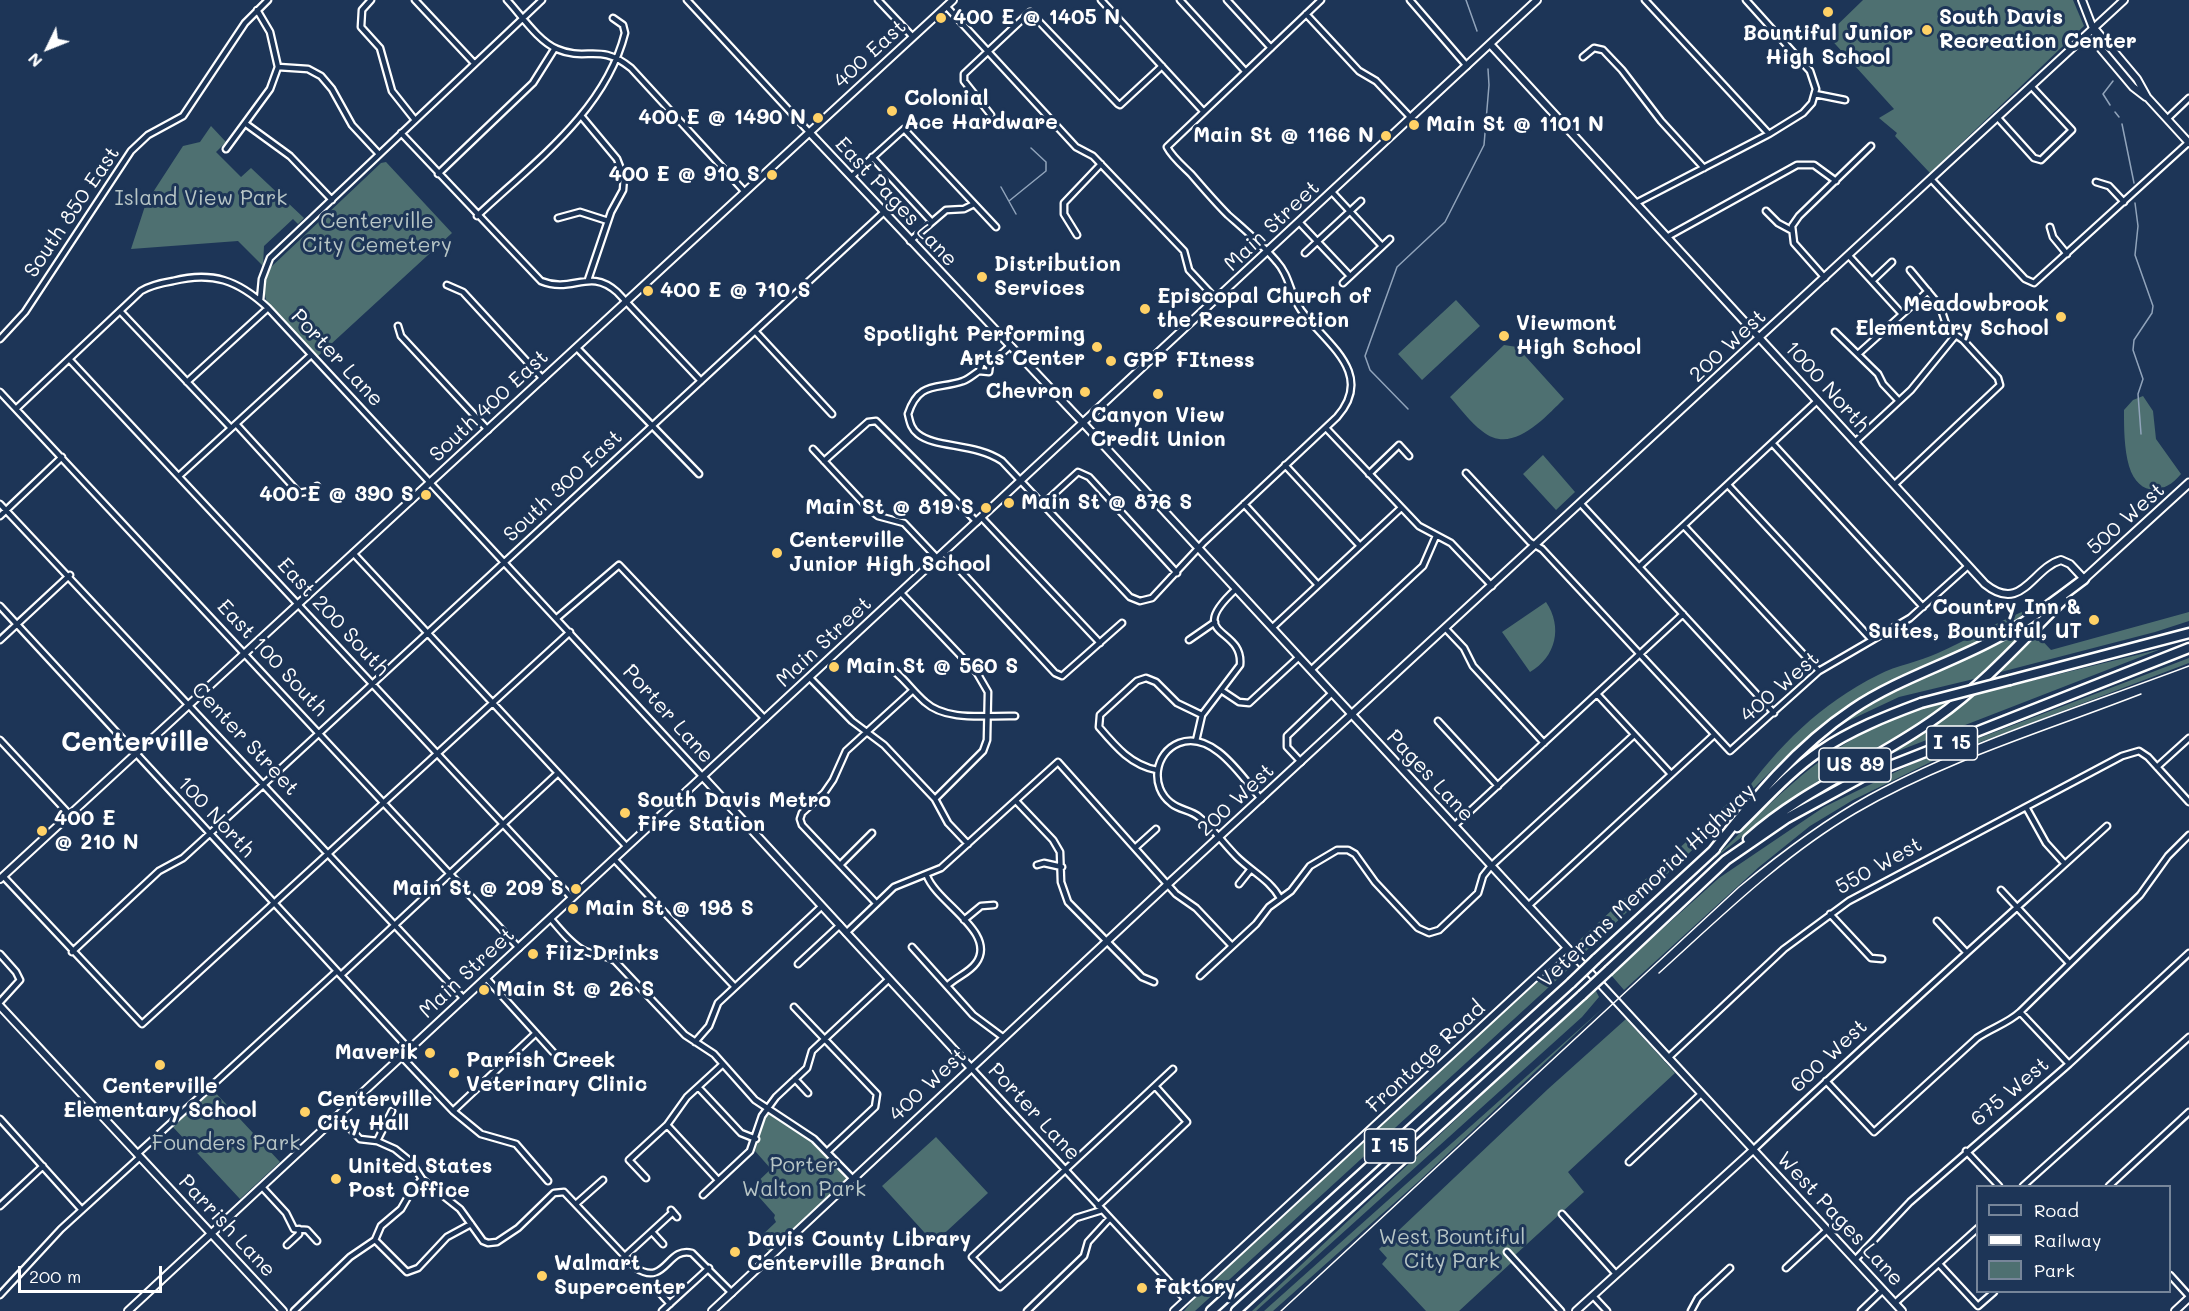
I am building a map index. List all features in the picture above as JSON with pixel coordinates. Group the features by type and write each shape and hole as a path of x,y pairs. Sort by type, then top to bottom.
{"highway":[{"name":"US 89","path":"1712,852 1755,797 1793,758 1834,723 1895,686 1994,640 2039,613 2085,579"},
{"name":"US 89","path":"1726,860 1793,803 1916,732 1950,708 2001,662 2085,579"},
{"name":"Veterans Memorial Highway","path":"1211,1311 1571,983 1712,852 1797,769 1820,751 1852,731 1921,703 2189,633"},
{"name":"Veterans Memorial Highway","path":"1236,1311 1582,995 1726,860 1787,818 1862,777 2189,648"}],"main road":[{"name":"400 East","path":"810,133 953,0"},
{"name":"Main Street","path":"128,1311 1022,482 1537,0"},
{"path":"2082,0 2094,28 2095,40 2105,56 2189,143"},
{"name":"200 West","path":"1168,884 2124,0"},
{"name":"1000 North","path":"1490,44 1988,586 2003,593 2026,588 2050,565 2061,560 2070,564 2085,579"},
{"name":"East Pages Lane","path":"810,133 1084,424"},
{"name":"South 400 East","path":"2,877 810,133"},
{"name":"Pages Lane","path":"1084,424 1753,1150"},
{"name":"500 West","path":"2085,579 2189,483"},
{"name":"Porter Lane","path":"703,777 971,1068"},
{"name":"400 West","path":"712,1311 1168,884"},
{"name":"Frontage Road","path":"1174,1311 1567,948"},
{"name":"Parrish Lane","path":"0,1004 283,1311"},
{"name":"West Pages Lane","path":"1753,1150 1902,1311"},
{"name":"600 West","path":"1576,1311 1753,1150"},
{"path":"2175,1311 2189,1297"}],"street":[{"name":"South 850 East","path":"0,339 25,312 131,151 148,135 183,116 257,10 268,0"},
{"path":"371,0 362,10 359,20 361,27 385,56 392,91 415,120"},
{"path":"415,0 474,63"},
{"path":"507,0 555,48 566,52 603,53 617,56 631,68 746,192"},
{"path":"260,300 262,279 270,258 542,0"},
{"name":"East Pages Lane","path":"687,0 810,133"},
{"path":"878,0 913,37"},
{"path":"1101,0 1203,111"},
{"path":"1180,0 1245,71"},
{"path":"1227,0 1271,48"},
{"path":"980,371 964,381 934,385 919,395 911,405 908,414 916,433 923,438 992,455 1022,482 1130,597 1140,602 1152,598 1177,573 1198,547 1326,428 1345,406 1350,384 1343,359 1299,308 1286,274 1268,252 1226,213 1167,147 1321,0"},
{"path":"1410,0 1467,66"},
{"path":"1645,0 1769,134"},
{"path":"1636,203 1769,134 1803,113 1815,94 1810,71 1746,0"},
{"path":"946,6 1076,147 1091,154 1186,254 1189,270 1217,300"},
{"path":"226,149 270,89 278,67 270,32 257,10"},
{"path":"991,115 963,76 1030,12 1120,105 1162,66"},
{"path":"1306,14 1359,71 1376,81 1411,118"},
{"path":"477,216 582,117 617,56 626,33 623,25 614,18"},
{"path":"438,174 533,82 555,48"},
{"path":"1583,57 1594,48 1605,52 1626,74 1661,121 1704,168"},
{"path":"278,67 308,69 321,76 332,88 352,125 379,154"},
{"path":"1998,117 2034,158 2041,160 2047,157 2072,130 2031,86"},
{"path":"1815,94 1845,100"},
{"path":"2167,119 2189,98"},
{"path":"582,117 617,159 624,177 623,190 608,221 588,280"},
{"path":"246,124 290,156 332,200"},
{"path":"851,177 902,130 906,130 996,227"},
{"path":"401,133 477,216 541,281 556,287 588,280 606,284 627,302 701,381"},
{"path":"1931,179 2025,279 2032,283 2189,143"},
{"path":"1825,278 1794,243 1791,230 1799,216 1871,146"},
{"path":"872,157 931,221"},
{"path":"1077,235 1064,214 1064,203 1101,164"},
{"path":"1667,237 1797,165 1814,165 1836,181"},
{"path":"2096,182 2109,186 2124,202"},
{"path":"1332,192 1382,246"},
{"path":"1305,253 1361,201"},
{"path":"910,241 946,210 964,209 974,204"},
{"path":"1766,211 1782,226 1791,230"},
{"path":"558,218 579,212 608,221"},
{"name":"South 300 East","path":"72,952 159,871 183,858 884,212"},
{"path":"1299,222 1350,276"},
{"path":"2050,227 2052,237 2067,254"},
{"path":"1343,283 1390,240"},
{"path":"1848,256 1902,314"},
{"path":"1872,281 1892,262"},
{"path":"1894,485 2000,385 1991,370 1948,330 1942,309 1910,270"},
{"name":"Porter Lane","path":"17,408 150,285 202,276 218,277 235,282 268,308 703,777"},
{"path":"447,285 463,292 543,379"},
{"path":"1858,354 1928,291"},
{"path":"188,382 268,308"},
{"path":"120,311 231,428"},
{"path":"398,326 401,336 488,430"},
{"path":"755,331 832,414"},
{"path":"1836,332 1878,374 1883,384 1899,401"},
{"path":"1855,442 1899,401 1955,336"},
{"path":"980,371 984,374 989,372 990,364 1010,346"},
{"path":"577,348 699,474"},
{"path":"179,476 311,355"},
{"name":"East 200 South","path":"69,358 572,898"},
{"path":"980,371 978,367 982,362 990,364"},
{"name":"East 100 South","path":"0,392 519,948"},
{"path":"1639,567 1817,401"},
{"path":"824,461 868,422 873,420 878,423 980,520 1100,643"},
{"path":"236,424 299,493 310,491 317,486"},
{"path":"1326,428 1422,529 1454,545 1492,586"},
{"path":"1772,443 1923,607"},
{"path":"1369,474 1399,445 1409,456"},
{"path":"813,449 870,510 878,516 904,524 938,559"},
{"path":"0,516 62,457"},
{"path":"1285,465 1360,546"},
{"path":"1043,504 1078,472 1089,477 1177,573"},
{"path":"1466,473 1714,735 1528,906"},
{"path":"1728,484 1872,640"},
{"name":"Center Street","path":"0,504 70,575 464,999"},
{"path":"1244,504 1318,585"},
{"path":"1581,504 1774,713"},
{"path":"1272,628 1401,508"},
{"path":"1684,526 1819,671"},
{"path":"1311,670 1423,566 1436,536"},
{"path":"353,553 627,847"},
{"path":"944,553 1055,673 1062,676 1122,623"},
{"path":"557,618 620,565 765,719"},
{"name":"400 West","path":"1714,735 1730,751 1819,671 1910,618 1968,566"},
{"path":"0,640 70,575"},
{"path":"1196,741 1202,715 1239,667 1241,658 1215,622 1217,607 1236,588"},
{"path":"901,593 978,673 988,692 987,740 983,751 935,799"},
{"name":"100 North","path":"0,606 409,1049"},
{"path":"1454,826 1683,614"},
{"path":"1189,640 1215,622"},
{"path":"1446,629 1464,648 1473,666 1544,743"},
{"path":"2,877 142,1024 570,632"},
{"path":"1221,690 1239,702 1249,703 1299,657"},
{"path":"884,664 894,670 936,711 1015,716"},
{"path":"810,678 866,732 884,745 935,799 948,823 968,844"},
{"path":"1157,770 1141,767 1128,759 1099,727 1100,715 1137,681 1146,678 1156,682 1177,703 1202,715"},
{"path":"876,903 800,819 802,813 824,793 846,751 913,690"},
{"path":"1301,762 1287,747 1287,736 1332,693"},
{"path":"1597,694 1671,774"},
{"path":"1438,721 1498,786"},
{"path":"1200,976 1256,924 1269,906 1294,888 1313,864 1336,850 1348,850 1357,856 1375,882 1415,925 1429,933 1439,930 1476,896 1483,876 1491,866 1634,735"},
{"path":"2189,738 2157,767 2189,802"},
{"path":"0,740 69,814"},
{"path":"1261,799 1215,749 1196,741 1183,742 1171,747 1161,758 1157,770 1158,784 1166,799 1174,806 1200,817 1251,869 1273,887 1280,898"},
{"name":"550 West","path":"1668,1058 1784,949 1830,914 1908,868 2122,756 2139,751 2157,767"},
{"path":"846,933 894,887 927,876 941,868 1058,762 1177,895 1196,908 1232,946"},
{"path":"0,1295 82,1209 139,1155 558,773"},
{"path":"1016,801 1053,840 1060,852 1061,882 1068,902 1142,977 1154,982"},
{"path":"2026,807 2046,843 2066,864"},
{"name":"600 West","path":"1753,1150 1966,952 2018,908 2107,826"},
{"path":"1135,848 1156,830"},
{"path":"840,865 872,833"},
{"path":"1826,1081 1874,1132 1977,1038 1987,1030 2010,1021 2020,1012 2068,962 2140,895 2168,856 2189,835"},
{"path":"614,859 735,987"},
{"path":"1037,865 1044,863 1062,867"},
{"path":"1239,884 1251,869"},
{"path":"927,876 931,887 975,929 981,940 980,958 971,970 955,978 947,986"},
{"path":"2001,890 2068,962"},
{"path":"964,920 981,906 994,905"},
{"path":"695,1042 710,1026 718,1002 822,906"},
{"path":"1830,914 1871,958 1882,959"},
{"path":"550,918 576,945 593,954 607,956 615,962 685,1035 714,1054 767,1109 808,1135 852,1178"},
{"path":"1937,921 1966,952"},
{"path":"798,964 840,925"},
{"path":"912,947 973,1015 1004,1038"},
{"name":"675 West","path":"1855,1260 1910,1202 1966,1151 2069,1064 2189,953"},
{"path":"0,954 20,980 0,1004"},
{"path":"486,978 553,1052"},
{"path":"703,1195 750,1151 756,1139 759,1121 767,1109 807,1068 812,1051 890,979"},
{"path":"794,1007 827,1038 873,1088 878,1100 875,1107 827,1152"},
{"path":"2020,1012 2069,1064"},
{"path":"453,1111 536,1033"},
{"path":"2024,1185 2189,1037"},
{"path":"401,1056 453,1111 481,1134 516,1144 548,1181"},
{"path":"646,1178 629,1160 667,1125 687,1097 723,1064"},
{"name":"Porter Lane","path":"971,1068 1186,1300"},
{"path":"1155,1086 1187,1122 1100,1208 1076,1218 1000,1287 972,1257 1173,1069"},
{"path":"795,1079 808,1093"},
{"path":"698,1087 741,1133 756,1139"},
{"path":"1629,1162 1701,1094"},
{"path":"377,1141 392,1111"},
{"path":"2110,1185 2189,1112"},
{"path":"338,1116 360,1139 377,1141 395,1149 411,1162 422,1179 460,1209 483,1241 497,1242 558,1191 564,1192 577,1203 625,1257 645,1274 656,1273 680,1252 686,1251 692,1253 709,1268 732,1293"},
{"path":"1,1123 82,1209"},
{"path":"667,1125 718,1180"},
{"path":"1966,1151 1998,1185"},
{"path":"0,1206 43,1166"},
{"path":"577,1203 602,1178 607,1185"},
{"path":"294,1311 350,1257 375,1240 381,1226 401,1209 412,1190 422,1179"},
{"path":"262,1187 286,1213 294,1229 307,1230 317,1241"},
{"path":"625,1257 674,1213"},
{"path":"1562,1214 1616,1274"},
{"path":"1027,1311 1084,1256 1088,1242 1110,1218"},
{"path":"375,1240 407,1272 418,1268 447,1237 471,1224"},
{"path":"287,1245 299,1234 299,1229"},
{"path":"1895,1303 1976,1229"},
{"path":"1786,1268 1827,1230"},
{"path":"651,1232 663,1244"},
{"path":"1507,1252 1562,1311"},
{"path":"1939,1264 1978,1306 1993,1293"},
{"path":"662,1311 709,1268"},
{"path":"1691,1311 1698,1298 1730,1268"},
{"path":"2171,1277 2189,1297"},
{"path":"1860,1311 1883,1290"},
{"path":"660,1293 670,1304"},
{"path":"1593,1296 1607,1311"}],"green space":[{"path":"1863,0 2073,0 2084,26 1930,173 1895,136 1897,133 1879,118 1894,109 1827,35"},
{"name":"Island View Park","path":"211,126 226,142 216,152 241,177 251,168 304,218 298,224 293,219 264,246 263,266 238,241 131,249 146,203 183,146 200,142"},
{"name":"Centerville City Cemetery","path":"386,162 452,233 318,356 267,302 265,289 268,275 271,267 381,163"},
{"path":"1456,300 1480,326 1422,380 1398,354"},
{"path":"1504,345 1517,347 1564,399 1527,432 1505,439 1493,438 1482,431 1450,397"},
{"path":"2143,396 2153,411 2156,439 2181,474 2167,486 2152,490 2138,483 2133,476 2126,452 2124,410 2133,400"},
{"path":"1543,455 1575,492 1556,510 1523,474"},
{"path":"1546,602 1554,621 1554,641 1546,658 1530,672 1502,632"},
{"path":"2024,611 2015,621 1976,645 1877,691 1841,712 1782,760 1710,833 1582,955 1573,946 1737,795 1741,798 1785,744 1837,699 1885,672 1938,653"},
{"path":"2189,612 2189,621 2155,632 1993,674 2036,634 2051,650"},
{"path":"2011,635 2017,642 1978,678 1899,697 1833,728 1886,696"},
{"path":"2161,649 1875,760 1933,726 1970,696"},
{"path":"2189,658 2189,663 1941,757 1853,800 1810,826 1759,867 1624,990 1611,975 1719,878 1824,807 1914,763"},
{"path":"1955,699 1909,730 1814,784 1714,859 1795,781 1850,741 1881,724 1916,710"},
{"path":"1563,957 1573,965 1195,1311 1184,1311 1195,1298"},
{"path":"1595,989 1599,997 1582,1017 1256,1311 1252,1311"},
{"path":"1603,1008 1420,1180 1273,1311 1264,1311"},
{"name":"West Bountiful City Park","path":"1626,1019 1675,1073 1568,1172 1584,1192 1515,1255 1511,1263 1459,1311 1426,1311 1382,1264 1387,1258 1379,1249 1548,1089"},
{"name":"Founders Park","path":"213,1090 280,1162 240,1199 172,1126"},
{"name":"Porter Walton Park","path":"767,1109 814,1139 852,1178 772,1255 758,1239 776,1222 775,1215 751,1188 771,1169 755,1151"},
{"path":"936,1137 988,1193 934,1243 882,1186"}],"waterway":[{"path":"1466,0 1477,31"},
{"path":"1408,409 1370,370 1365,356 1397,267 1445,222 1484,145 1489,85 1488,69"},
{"path":"2110,105 2103,94 2113,81"},
{"path":"2115,112 2119,117"},
{"path":"2122,124 2134,183"},
{"path":"1009,201 1046,171 1046,162 1031,148"},
{"path":"1001,187 1016,214"},
{"path":"2135,203 2138,226 2135,255 2153,306 2152,313 2134,340 2133,350 2143,379 2138,394 2141,434"}],"railway":[{"path":"1281,1311 1739,887 1802,838 1869,795 1946,758 2027,725 2189,666"},
{"path":"1659,973 1778,867 1856,813 1890,794 1960,762 2141,694"}],"place":[{"name":"Bountiful Junior High School","path":"1828,12"},
{"name":"400 E @ 1405 N","path":"941,18"},
{"name":"South Davis Recreation Center","path":"1927,30"},
{"name":"Colonial Ace Hardware","path":"892,111"},
{"name":"400 E @ 1490 N","path":"818,118"},
{"name":"Main St @ 1101 N","path":"1414,125"},
{"name":"Main St @ 1166 N","path":"1386,136"},
{"name":"400 E @ 910 S","path":"772,175"},
{"name":"Distribution Services","path":"982,277"},
{"name":"400 E @ 710 S","path":"648,291"},
{"name":"Episcopal Church of the Rescurrection","path":"1145,309"},
{"name":"Meadowbrook Elementary School","path":"2061,317"},
{"name":"Viewmont High School","path":"1504,336"},
{"name":"Spotlight Performing Arts Center","path":"1097,347"},
{"name":"GPP FItness","path":"1111,361"},
{"name":"Chevron","path":"1085,392"},
{"name":"Canyon View Credit Union","path":"1158,394"},
{"name":"400 E @ 390 S","path":"426,495"},
{"name":"Main St @ 876 S","path":"1009,503"},
{"name":"Main St @ 819 S","path":"986,508"},
{"name":"Centerville Junior High School","path":"777,553"},
{"name":"Country Inn & Suites, Bountiful, UT","path":"2094,620"},
{"name":"Main St @ 560 S","path":"834,667"},
{"name":"South Davis Metro Fire Station","path":"625,813"},
{"name":"400 E @ 210 N","path":"42,831"},
{"name":"Main St @ 209 S","path":"576,889"},
{"name":"Main St @ 198 S","path":"573,909"},
{"name":"Fiiz Drinks","path":"533,954"},
{"name":"Main St @ 26 S","path":"484,990"},
{"name":"Maverik","path":"430,1053"},
{"name":"Centerville Elementary School","path":"160,1065"},
{"name":"Parrish Creek Veterinary Clinic","path":"454,1073"},
{"name":"Centerville City Hall","path":"305,1112"},
{"name":"United States Post Office","path":"336,1179"},
{"name":"Davis County Library Centerville Branch","path":"735,1252"},
{"name":"Walmart Supercenter","path":"542,1276"},
{"name":"Faktory","path":"1142,1288"}],"district":[{"name":"Centerville","path":"135,743"}]}
